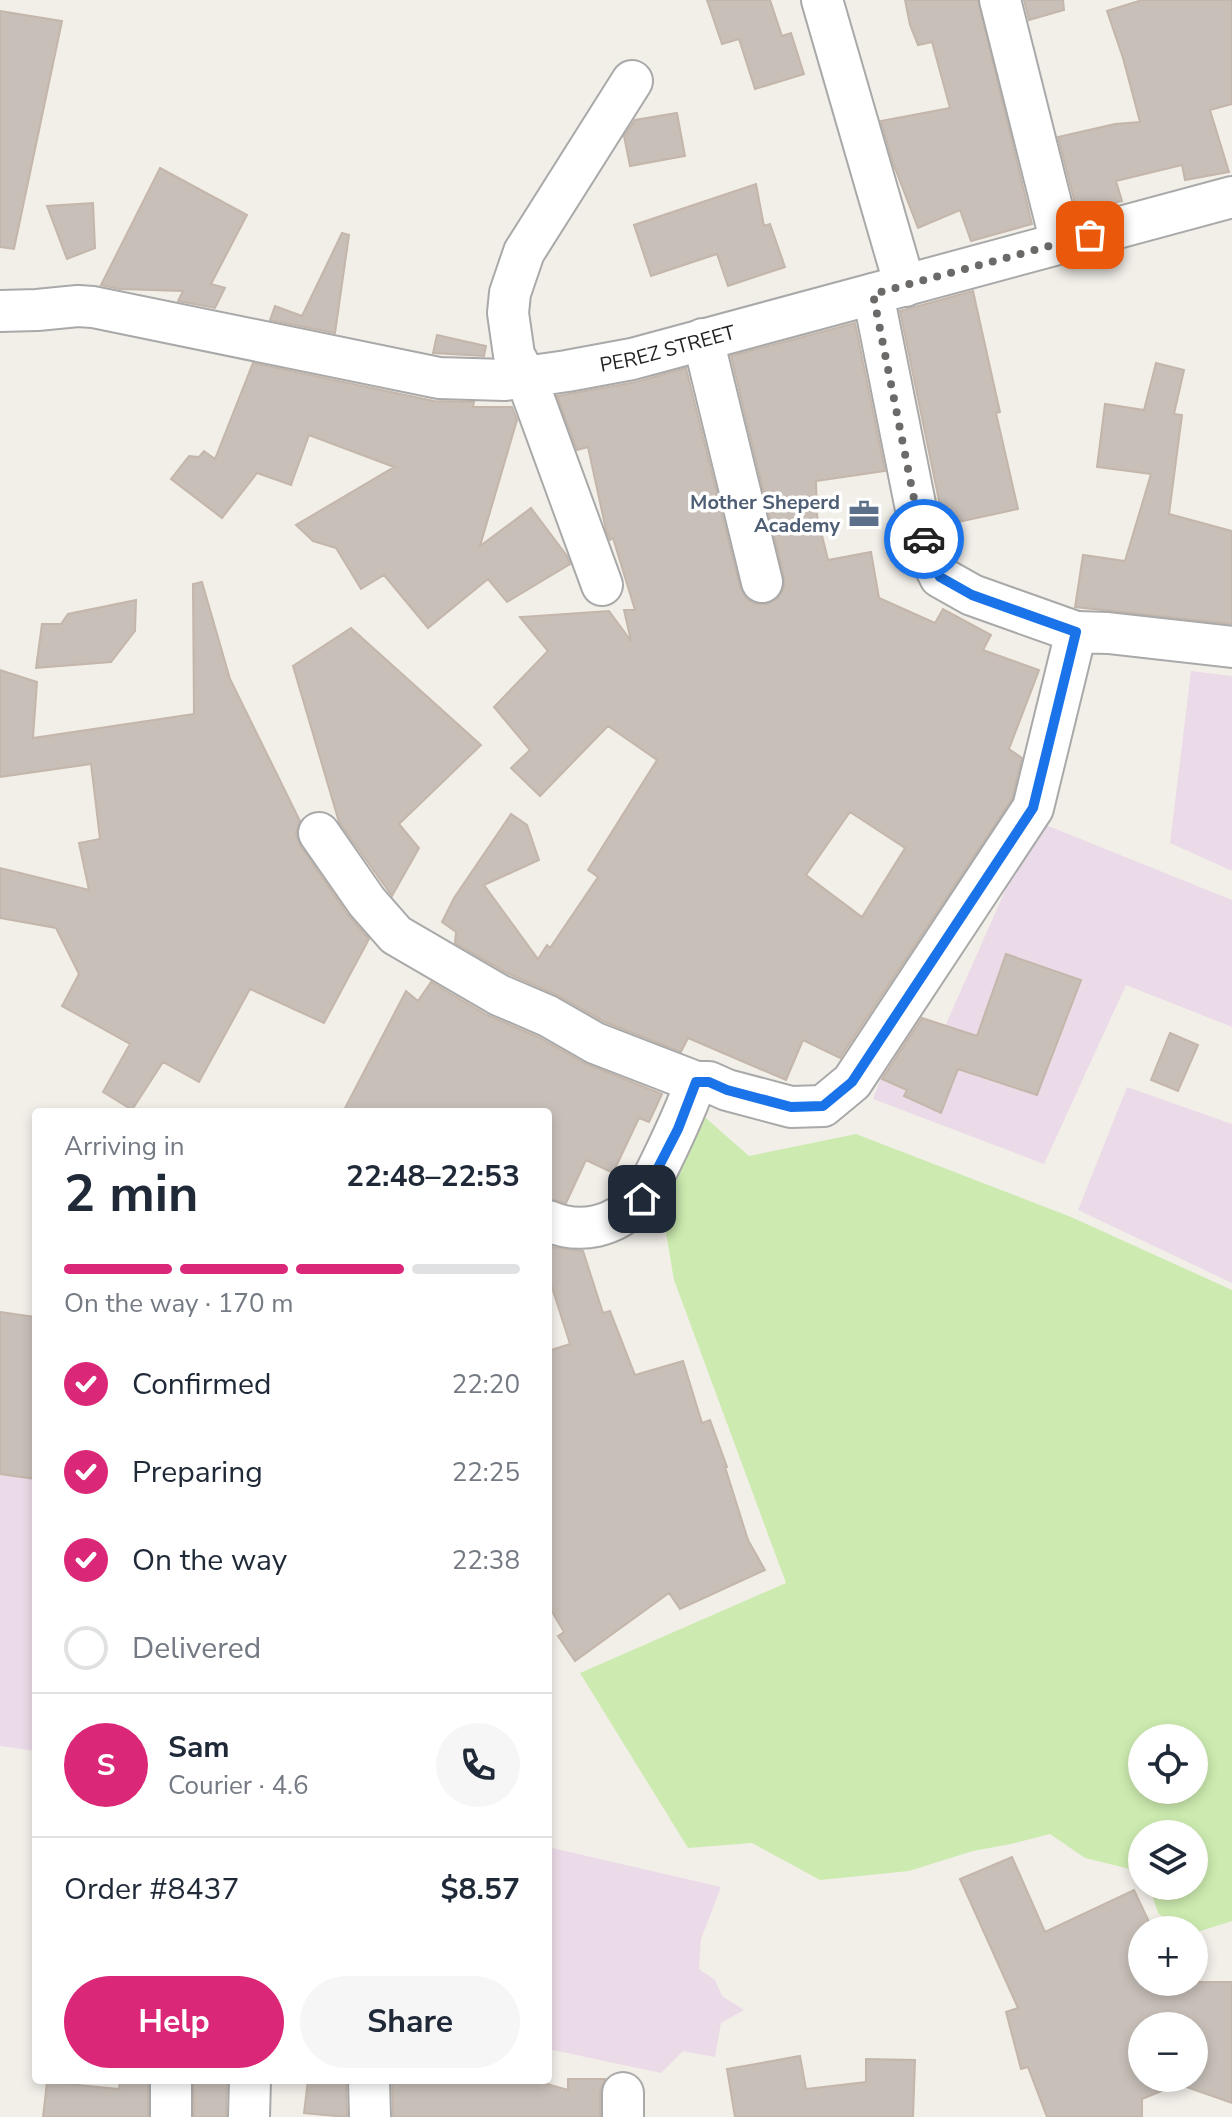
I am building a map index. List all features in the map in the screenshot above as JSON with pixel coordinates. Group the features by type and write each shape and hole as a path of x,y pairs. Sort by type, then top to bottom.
{"street":[{"path":"822,0 889,290 917,514 929,555 940,577 972,595 1076,632 1232,647"},
{"path":"1000,0 1061,243"},
{"path":"602,585 526,377 514,355 508,313 510,293 524,252 632,81"},
{"name":"PEREZ STREET","path":"0,311 93,307 439,378 505,380 632,359 1232,197"},
{"path":"703,339 762,582"},
{"path":"319,833 367,902 396,935 499,995 548,1016 595,1043 696,1082 709,1082 727,1090 791,1107 823,1106 852,1082 1033,808 1076,632"},
{"path":"552,1223 563,1227 594,1228 617,1220 642,1199 678,1129 696,1082"},
{"path":"171,2084 171,2117"},
{"path":"249,2117 250,2084"},
{"path":"369,2084 370,2117"}],"shaded area":[{"path":"1191,671 1232,676 1232,871 1170,843"},
{"path":"1036,821 1232,900 1232,1027 1126,985 1044,1164 873,1099 903,1021 942,1033"},
{"path":"1127,1087 1232,1124 1232,1283 1078,1210"},
{"path":"0,1347 32,1352 32,1750 0,1746"},
{"path":"552,1848 721,1887 701,1939 699,1969 715,1980 722,1996 744,2010 721,2023 715,2057 683,2051 661,2073 552,2050"}],"green space":[{"path":"699,1112 749,1156 856,1134 1071,1217 1232,1290 1232,1921 1208,1929 1208,1916 1162,1916 1154,1900 1208,1900 1208,1820 1128,1820 1128,1869 1085,1858 1050,1834 973,1851 909,1871 820,1880 752,1843 688,1848 580,1673 786,1583 674,1280 662,1209"}],"building":[{"path":"707,0 770,0 782,36 791,33 804,74 755,89 739,39 722,44"},
{"path":"905,0 978,0 1032,224 971,241 960,210 918,228 881,121 950,108 932,42 918,45"},
{"path":"1024,0 1063,0 1064,10 1029,20"},
{"path":"1142,0 1232,0 1232,104 1210,110 1229,172 1185,180 1182,165 1116,181 1122,201 1077,211 1058,137 1115,124 1140,122 1107,11"},
{"path":"0,11 62,21 14,249 0,247"},
{"path":"677,113 685,156 630,166 624,136 635,120"},
{"path":"160,168 247,215 211,284 225,288 215,308 178,301 183,291 120,289 101,285"},
{"path":"756,184 764,226 770,224 785,267 728,286 717,254 651,276 634,225"},
{"path":"93,203 95,248 67,259 47,206"},
{"path":"342,233 349,235 335,333 270,320 275,306 302,316"},
{"path":"973,291 1018,509 944,525 900,311"},
{"path":"855,323 885,471 816,481 817,515 828,560 871,552 879,598 935,623 943,609 991,635 983,650 1039,670 1009,749 1022,758 1012,799 840,1058 803,1040 786,1080 688,1038 681,1052 605,1022 455,943 456,932 442,922 454,898 511,814 527,825 539,860 484,885 538,959 547,945 550,948 598,877 588,870 657,760 608,726 540,796 511,768 530,750 494,707 548,651 520,617 609,611 631,641 624,610 635,610 613,538 610,540 606,530 588,447 577,450 557,396 636,382 686,368 740,587 746,598 755,604 767,604 778,598 784,588 784,577 731,356","holes":["850,812 905,848 862,917 806,875"]},
{"path":"437,335 486,346 484,356 433,353"},
{"path":"253,363 434,401 474,402 473,407 512,407 517,420 480,546 531,508 570,564 507,602 488,579 428,628 384,575 361,589 336,548 313,541 296,525 394,467 309,435 291,485 257,473 222,518 171,479 189,456 199,457 204,451 215,459"},
{"path":"1156,363 1184,370 1174,414 1182,415 1169,514 1232,531 1232,624 1075,607 1083,555 1125,561 1151,474 1097,467 1105,404 1144,410"},
{"path":"202,582 230,679 300,821 296,834 300,845 348,915 369,939 324,1023 250,989 199,1082 163,1062 133,1108 129,1108 103,1092 130,1044 62,1006 79,974 56,928 0,918 0,868 89,890 79,843 100,839 91,764 0,777 0,670 37,682 33,738 194,714 193,584"},
{"path":"136,600 135,631 111,662 36,668 42,624 61,624 68,614"},
{"path":"351,628 481,745 399,824 419,848 392,896 339,822 293,666"},
{"path":"1006,954 1081,980 1037,1095 958,1069 941,1113 904,1096 907,1090 882,1079 922,1018 977,1036"},
{"path":"431,982 487,1015 538,1037 584,1063 662,1094 649,1122 639,1118 613,1173 586,1160 566,1203 552,1200 552,1108 345,1108 406,991 418,1001"},
{"path":"1170,1033 1198,1045 1178,1091 1151,1080"},
{"path":"552,1247 583,1251 603,1313 610,1311 635,1375 683,1361 702,1423 710,1420 748,1540 765,1570 680,1609 669,1593 575,1661 558,1636 564,1632 552,1612 552,1350 570,1344 552,1288"},
{"path":"0,1312 32,1316 32,1478 0,1474"},
{"path":"1012,1857 1045,1932 1128,1893 1128,1900 1139,1900 1146,1916 1128,1916 1128,1996 1208,1996 1208,1982 1232,1982 1232,2103 1201,2092 1208,2092 1208,2012 1128,2012 1128,2092 1159,2092 1142,2099 1142,2117 1047,2117 1028,2067 1021,2069 1006,2012 1018,2008 960,1879"},
{"path":"800,2056 806,2089 866,2082 866,2059 915,2060 913,2117 735,2117 727,2069"},
{"path":"568,2079 605,2079 600,2092 600,2117 393,2117 392,2084 547,2084 568,2090"},
{"path":"47,2084 119,2089 120,2084 148,2084 148,2117 43,2117"},
{"path":"194,2084 227,2084 226,2117 194,2117"},
{"path":"308,2084 346,2084 347,2117 304,2113"}],"way so far":[{"path":"924,539 873,294 1090,235"}],"place":[{"name":"Mother Sheperd Academy","path":"864,514"}],"route":[{"path":"642,1199 678,1129 696,1082 709,1082 727,1090 791,1107 823,1106 852,1082 1033,808 1076,632 972,595 940,577 924,539"}]}
